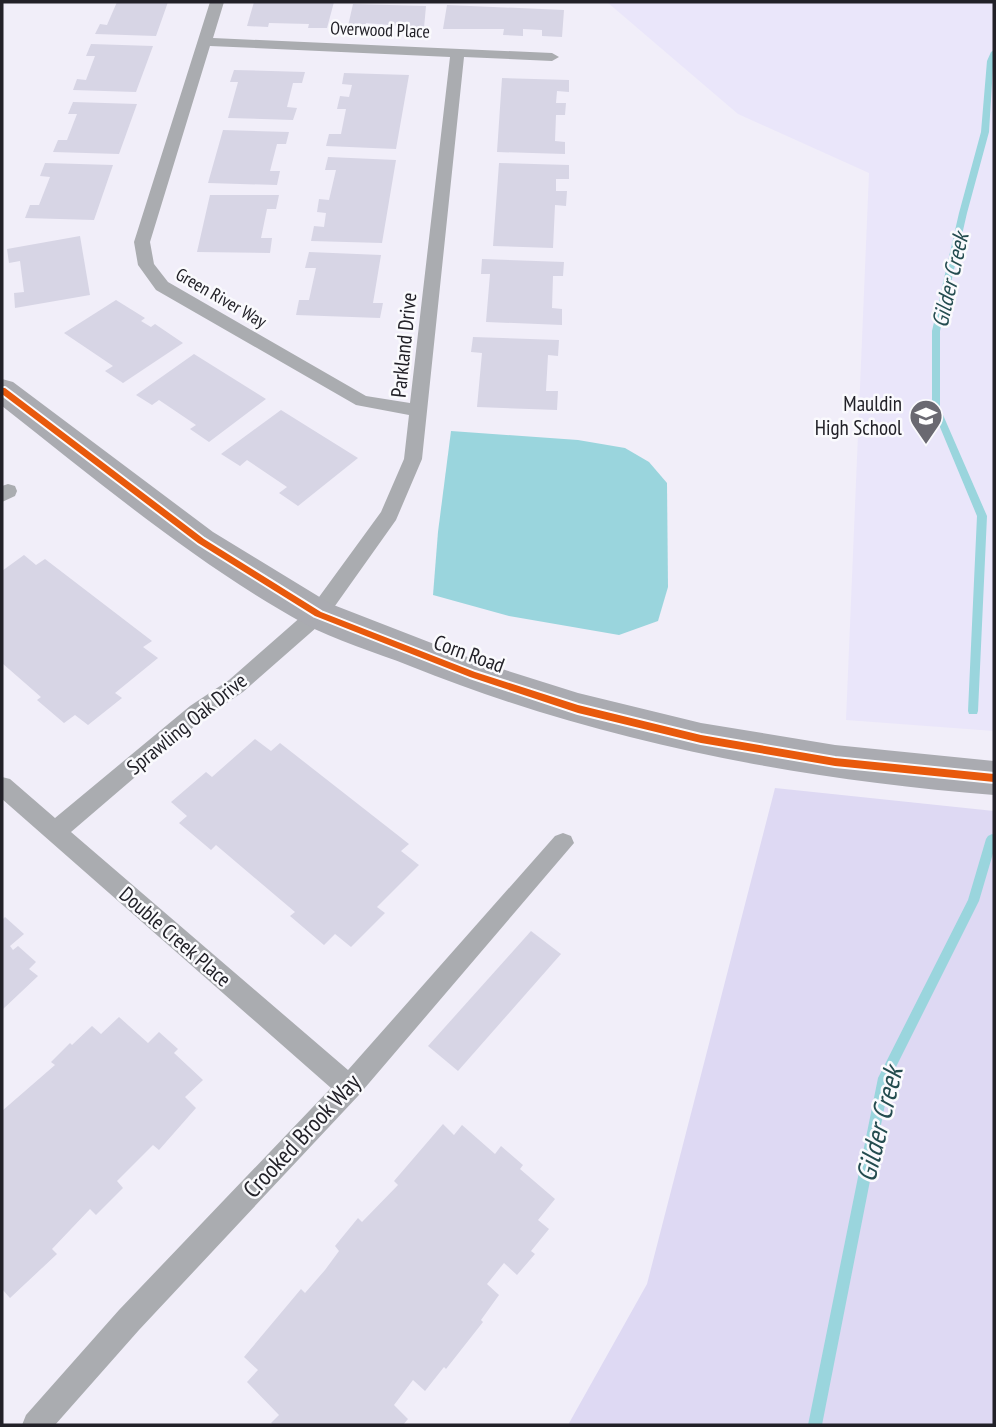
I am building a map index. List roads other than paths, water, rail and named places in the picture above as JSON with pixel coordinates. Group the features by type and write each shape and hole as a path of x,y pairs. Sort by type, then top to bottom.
{"street":[{"name":"Corn Road","path":"2,390 201,541 318,614 473,676 578,709 701,739 835,762 994,778"}],"lane":[{"name":"Green River Way","path":"217,2 142,242 146,265 162,286 362,401 420,411"},
{"name":"Overwood Place","path":"205,42 552,57"},
{"name":"Parkland Drive","path":"318,614 389,515 413,459 457,53"},
{"name":"Sprawling Oak Drive","path":"55,832 197,712 236,686 318,614"},
{"name":"Double Creek Place","path":"2,786 349,1087"},
{"name":"Crooked Brook Way","path":"36,1425 129,1320 349,1087 563,843"}],"water":[{"path":"451,431 578,440 625,448 649,462 667,483 668,587 658,621 619,635 509,616 433,595"}],"waterway":[{"name":"Gilder Creek","path":"973,711 982,516 936,408 936,331 985,132 990,61 994,52"},
{"name":"Gilder Creek","path":"815,1425 884,1078 973,901 992,839"}],"place":[{"name":"Mauldin High School","path":"926,446"}]}
